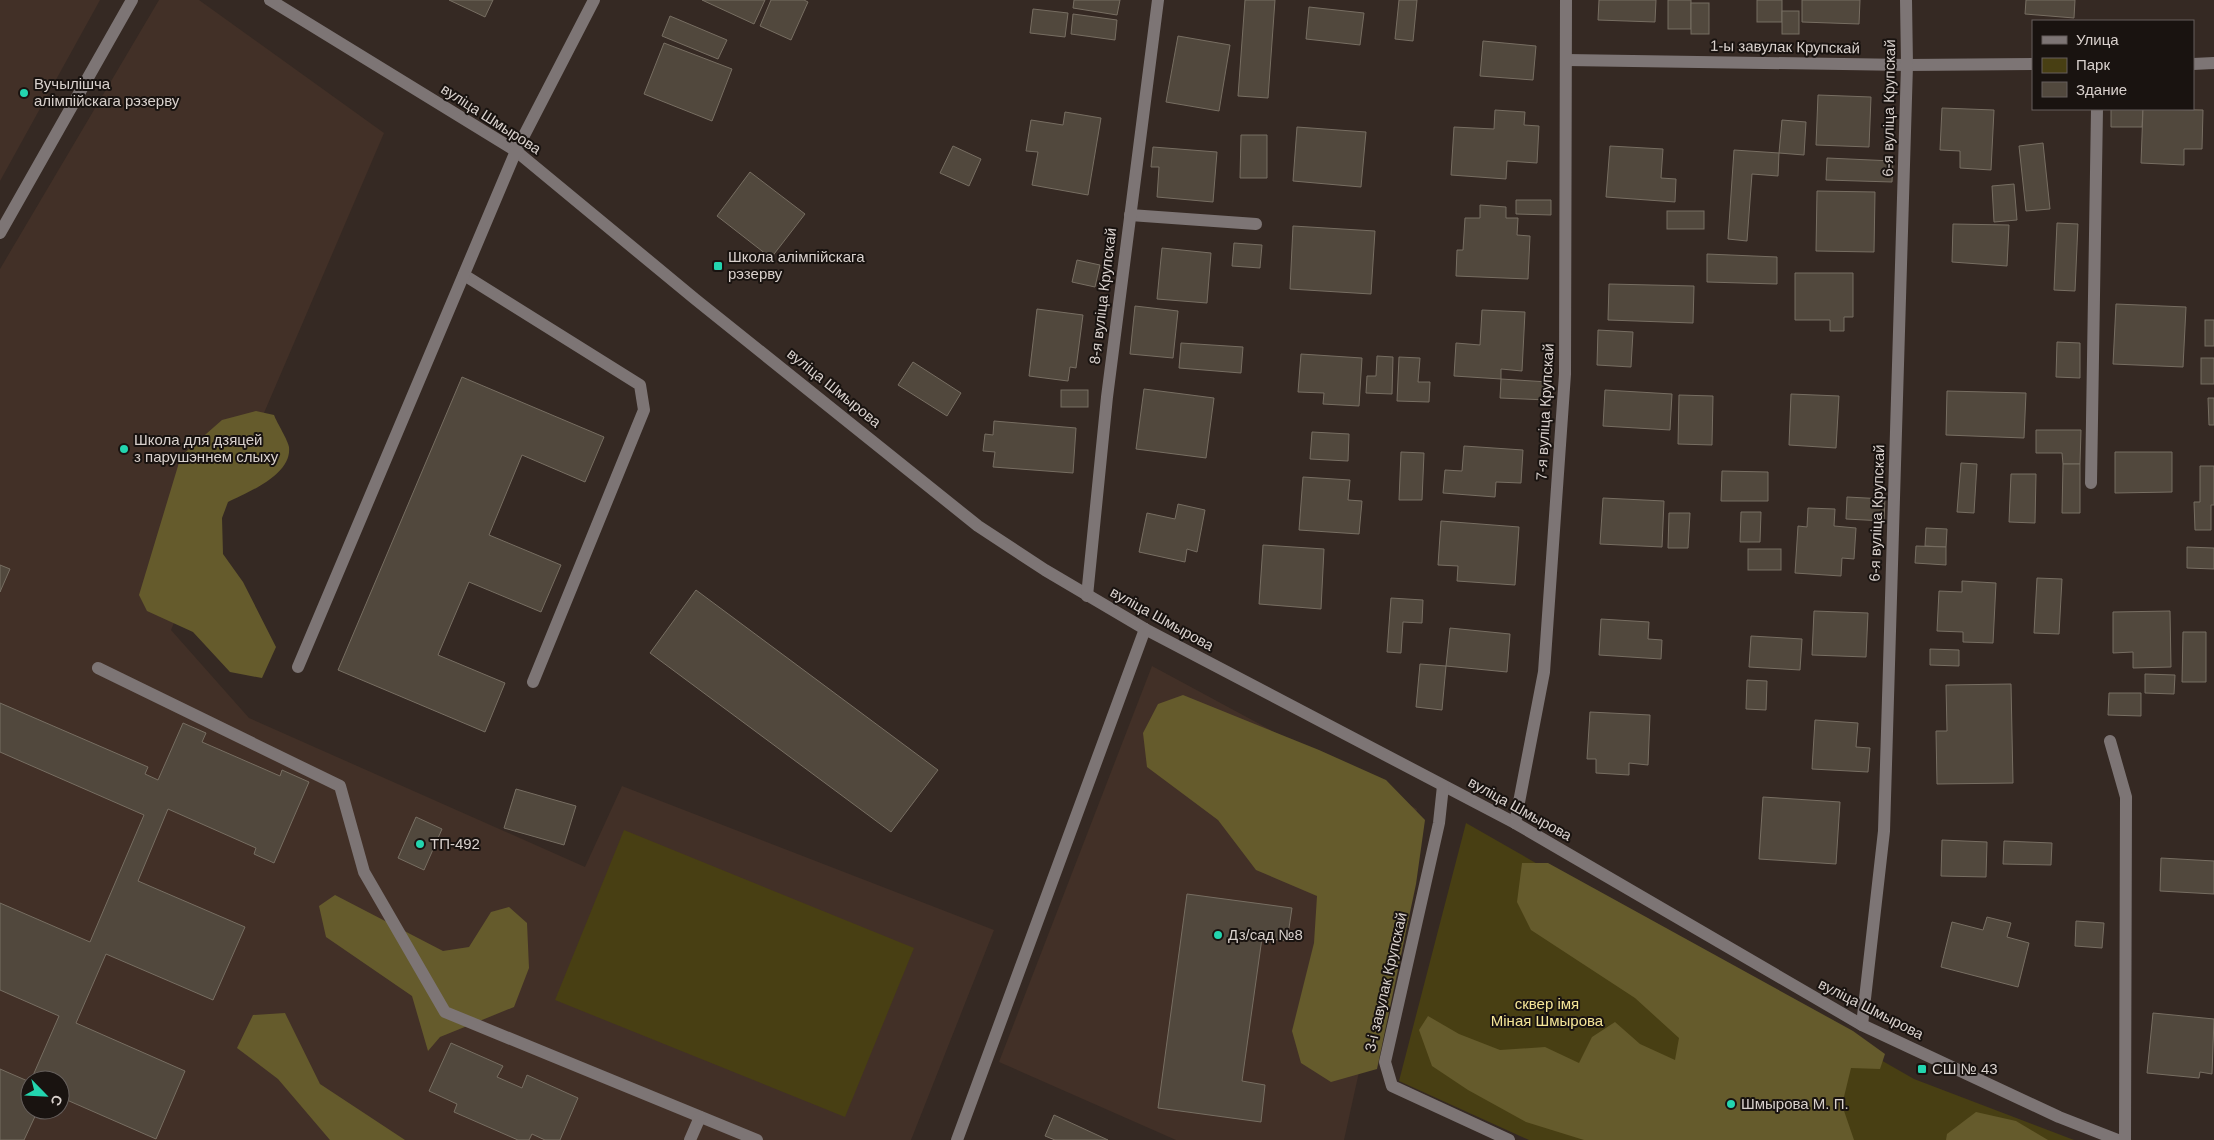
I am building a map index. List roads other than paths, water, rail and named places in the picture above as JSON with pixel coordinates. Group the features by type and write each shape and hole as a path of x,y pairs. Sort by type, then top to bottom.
{"street":[{"path":"0,233 132,0"},
{"name":"вуліца Шмырова","path":"270,0 516,151 695,299 978,526 1087,596 1144,629 1515,823 1862,1026 2058,1117 2118,1140"},
{"path":"298,667 516,151 594,0"},
{"name":"8-я вуліца Крупскай","path":"1087,596 1107,397 1158,0"},
{"name":"7-я вуліца Крупскай","path":"1515,823 1544,672 1565,374 1566,0"},
{"name":"6-я вуліца Крупскай","path":"1862,1026 1884,831 1907,65 1906,0"},
{"name":"1-ы завулак Крупскай","path":"1566,60 1907,65 2032,64"},
{"path":"2194,64 2214,64"},
{"path":"2091,483 2097,110"},
{"path":"1130,215 1256,224"},
{"path":"464,275 640,385 644,410 533,682"},
{"path":"957,1140 1144,629"},
{"path":"98,668 340,786 364,872 445,1012 757,1140"},
{"path":"2110,741 2126,797 2125,1140"},
{"name":"3-і завулак Крупскай","path":"1443,786 1439,823 1385,1062 1392,1086 1509,1140"},
{"path":"690,1140 700,1117"}],"place":[{"name":"Вучылішча алімпійскага рэзерву","path":"24,93"},
{"name":"Школа алімпійскага рэзерву","path":"718,266"},
{"name":"Школа для дзяцей з парушэннем слыху","path":"124,449"},
{"name":"ТП-492","path":"420,844"},
{"name":"Дз/сад №8","path":"1218,935"},
{"name":"СШ № 43","path":"1922,1069"},
{"name":"Шмырова М. П.","path":"1731,1104"}],"park label":[{"name":"сквер імя Міная Шмырова","path":"1547,1012"}]}
